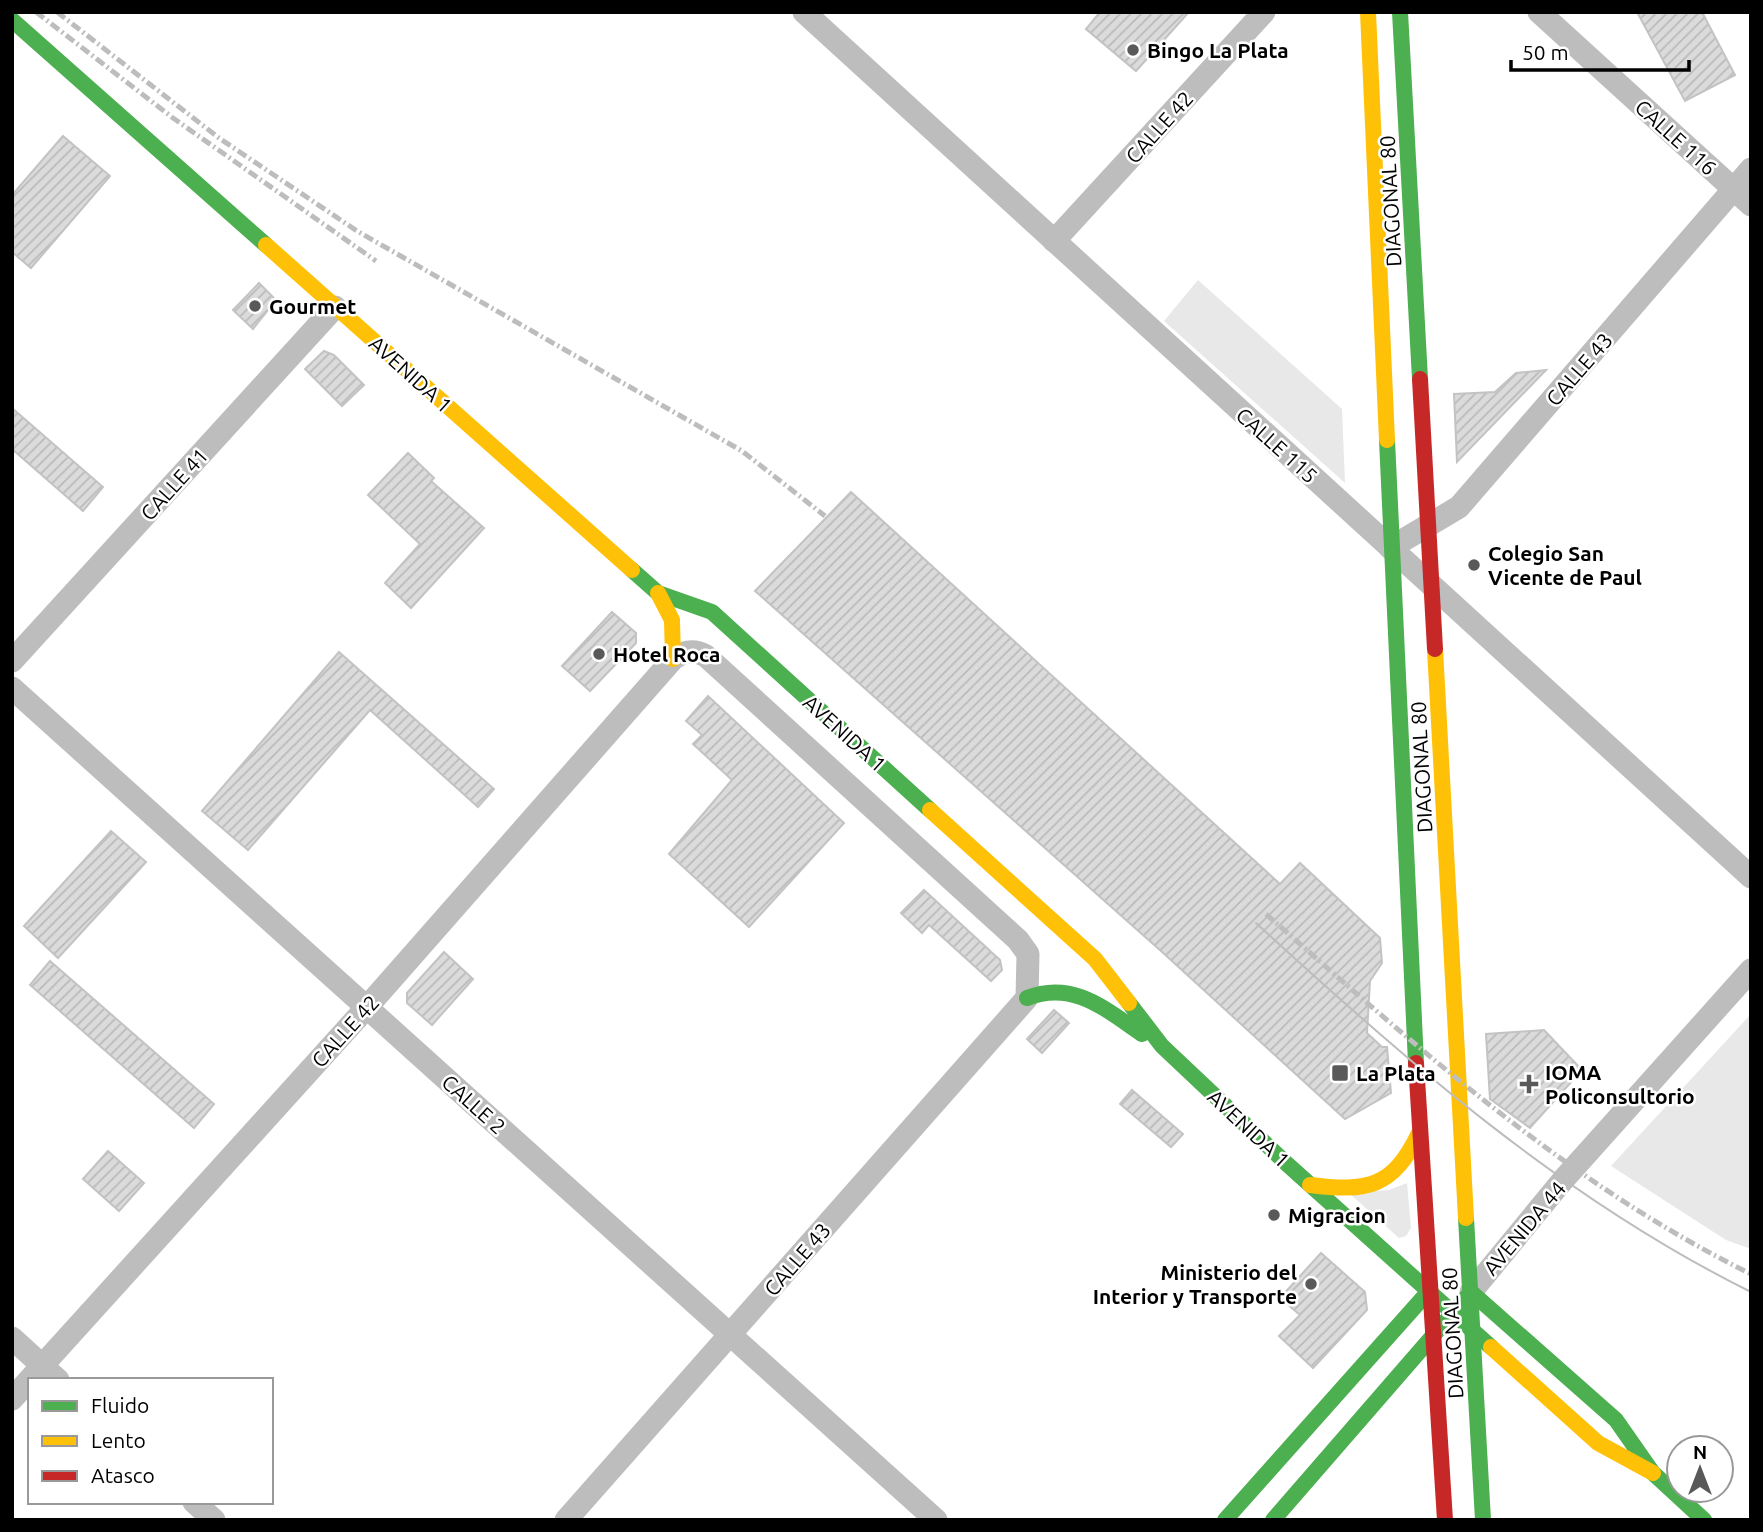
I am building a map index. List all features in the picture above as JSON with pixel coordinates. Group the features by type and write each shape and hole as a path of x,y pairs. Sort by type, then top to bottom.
{"main road":[{"name":"DIAGONAL 80","path":"1368,12 1390,548 1419,1133 1445,1520"},
{"name":"DIAGONAL 80","path":"1400,12 1483,1520"},
{"name":"AVENIDA 1","path":"12,20 658,593 712,612 1095,959 1162,1046 1310,1185 1598,1443 1653,1473"},
{"path":"658,593 672,620 673,659"},
{"path":"1027,998 1048,989 1071,990 1162,1046"},
{"path":"1310,1185 1363,1186 1386,1181 1405,1162 1419,1133"},
{"path":"1224,1520 1429,1291"},
{"name":"AVENIDA 1","path":"1471,1292 1616,1420 1653,1473 1704,1520"},
{"name":"AVENIDA 44","path":"1273,1520 1471,1292"}],"street":[{"name":"CALLE 115","path":"804,12 1751,877"},
{"name":"CALLE 42","path":"1055,242 1264,12"},
{"name":"CALLE 116","path":"1539,12 1742,197"},
{"name":"CALLE 43","path":"1390,548 1459,507 1742,197 1751,169"},
{"name":"CALLE 41","path":"12,661 335,307"},
{"name":"AVENIDA 1","path":"673,659 688,651 706,656 1018,940 1028,954 1027,998"},
{"name":"CALLE 42","path":"50,1373 673,659"},
{"name":"CALLE 2","path":"12,688 936,1520"},
{"name":"AVENIDA 44","path":"1471,1292 1563,1180 1751,970"},
{"name":"CALLE 43","path":"566,1520 1027,998"},
{"path":"12,1339 50,1373"},
{"name":"CALLE 42","path":"12,1399 28,1388"},
{"path":"196,1504 214,1520"}],"shaded area":[{"path":"1198,280 1342,409 1345,483 1164,321"},
{"path":"1751,1014 1751,1249 1726,1240 1611,1166"},
{"path":"1407,1183 1411,1228 1406,1236 1399,1238 1349,1193 1389,1190"}],"building":[{"name":"Bingo La Plata","path":"1100,12 1189,12 1136,71 1086,29"},
{"path":"1637,12 1702,12 1735,75 1685,101"},
{"path":"63,136 110,176 31,268 12,252 12,195"},
{"name":"Gourmet","path":"259,283 276,300 253,329 233,310"},
{"path":"324,351 334,355 364,385 342,406 305,369"},
{"path":"1546,370 1457,462 1454,394 1495,392 1516,373"},
{"path":"12,408 103,487 83,511 12,449"},
{"path":"408,453 434,478 431,481 484,528 411,608 385,583 420,544 368,495"},
{"path":"851,492 1280,884 1300,863 1380,938 1382,963 1370,981 1367,1033 1382,1047 1387,1047 1391,1093 1345,1119 1161,951 755,591"},
{"name":"Hotel Roca","path":"612,612 636,633 636,643 590,691 562,666"},
{"path":"339,652 494,789 478,807 370,710 248,850 202,811"},
{"path":"708,696 844,823 749,927 669,854 732,780 693,744 702,735 686,721"},
{"path":"111,831 146,862 58,958 24,926"},
{"path":"924,890 1000,960 1002,970 991,981 929,925 922,933 901,913"},
{"path":"444,952 473,979 432,1025 407,1003 407,993"},
{"path":"50,961 214,1104 194,1128 30,985"},
{"path":"1054,1010 1069,1023 1042,1053 1027,1039"},
{"name":"IOMA Policonsultorio","path":"1544,1030 1582,1070 1530,1128 1490,1099 1486,1034"},
{"path":"1132,1090 1183,1134 1171,1147 1120,1104"},
{"path":"108,1151 144,1183 119,1211 83,1179"},
{"path":"1321,1253 1365,1292 1367,1310 1313,1368 1279,1336 1300,1315 1280,1298"}],"tram line":[{"path":"1256,923 1371,1027 1490,1125 1616,1215 1751,1292"}],"railway":[{"path":"36,12 173,118 376,261"},
{"path":"57,12 219,138 357,231 742,451 825,516"},
{"path":"1266,914 1438,1063 1557,1156 1619,1199 1751,1274"}],"traffic: fast":[{"path":"1400,12 1420,379"},
{"path":"12,20 266,245"},
{"path":"1387,440 1416,1063"},
{"path":"632,570 658,593 712,612 930,810"},
{"path":"1027,998 1044,993 1074,995 1101,1007 1142,1034"},
{"path":"1129,1003 1162,1046 1287,1164 1491,1347"},
{"path":"1466,1218 1483,1520"},
{"path":"1225,1520 1429,1291"},
{"path":"1471,1292 1616,1420 1653,1473 1704,1520"},
{"path":"1273,1520 1471,1292"}],"traffic: slow":[{"path":"1368,12 1387,440"},
{"path":"266,245 632,570"},
{"path":"658,593 672,620 673,659"},
{"path":"1435,649 1466,1218"},
{"path":"930,810 1095,959 1129,1003"},
{"path":"1310,1185 1347,1188 1376,1182 1399,1165 1419,1133"},
{"path":"1491,1347 1598,1443 1653,1473"}],"traffic: jam":[{"path":"1420,379 1435,649"},
{"path":"1416,1063 1445,1520"}],"place":[{"name":"Bingo La Plata","path":"1133,50"},
{"name":"Gourmet","path":"255,306"},
{"name":"Colegio San Vicente de Paul","path":"1474,565"},
{"name":"Hotel Roca","path":"599,654"},
{"name":"La Plata","path":"1340,1073"},
{"name":"IOMA Policonsultorio","path":"1529,1084"},
{"name":"Migracion","path":"1274,1215"},
{"name":"Ministerio del Interior y Transporte","path":"1311,1284"}]}
